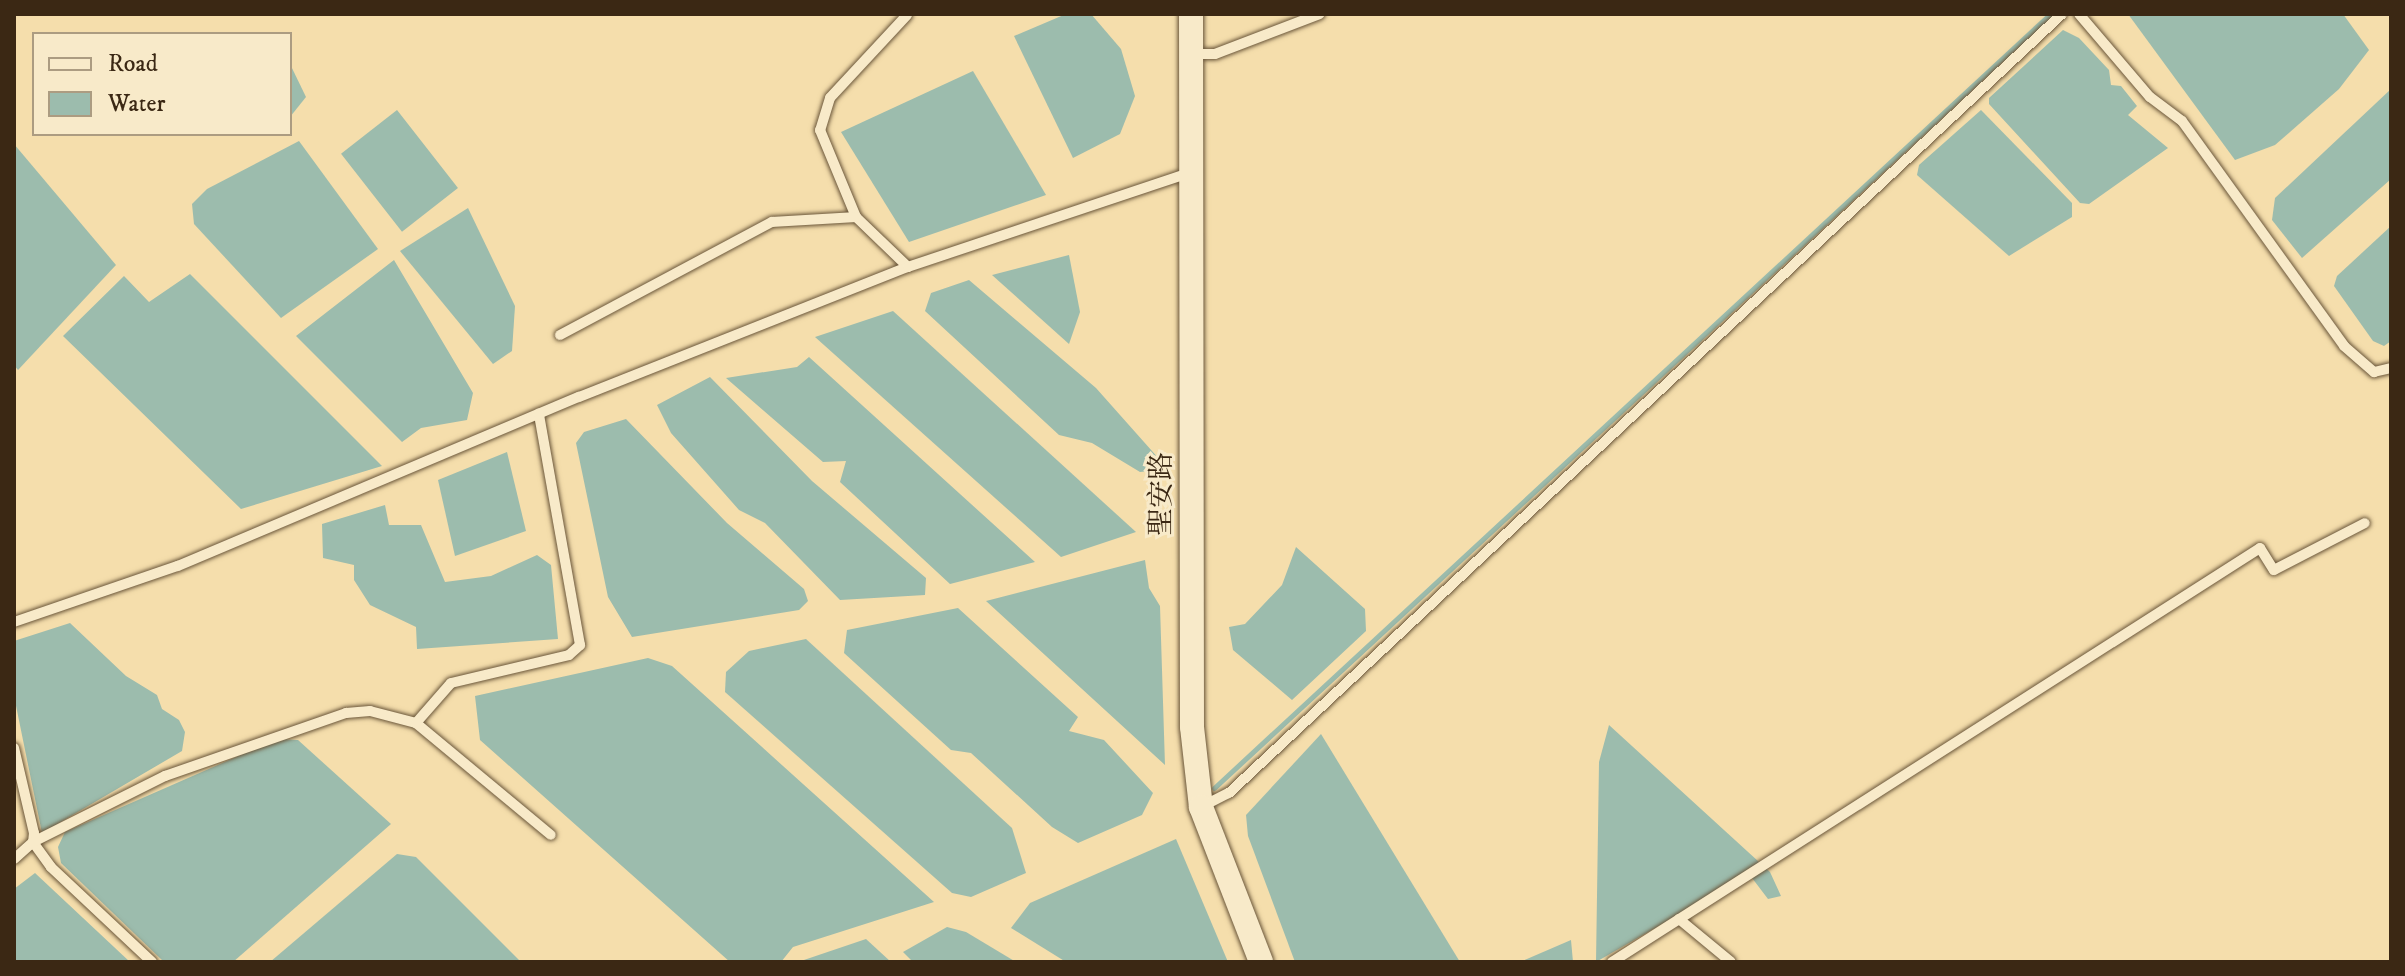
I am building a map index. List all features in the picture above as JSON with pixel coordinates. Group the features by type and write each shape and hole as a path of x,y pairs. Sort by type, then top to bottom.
{"street":[{"name":"聖安路","path":"1191,14 1195,171 1192,727 1201,807 1261,962"}],"lane":[{"path":"1192,54 1215,54 1320,14"},
{"path":"1201,807 1229,793 2062,14"},
{"path":"2079,14 2150,97 2182,121 2344,346 2374,372 2391,368"},
{"path":"907,15 830,98 820,130 856,217 908,267"},
{"path":"14,622 178,566 539,414 908,267 1195,171"},
{"path":"560,335 772,222 856,217"},
{"path":"416,723 451,683 569,655 580,645 539,414"},
{"path":"1612,962 2260,548 2274,570 2365,523"},
{"path":"14,859 33,842 165,776 332,717 370,711 416,723 551,835"},
{"path":"14,748 33,842 51,867 152,962"},
{"path":"1679,919 1731,962"}],"water":[{"path":"1066,14 1091,14 1121,49 1135,96 1120,134 1073,158 1014,36"},
{"path":"2128,14 2343,14 2369,50 2339,89 2275,145 2235,160"},
{"path":"2063,30 2079,38 2109,70 2111,85 2121,86 2137,106 2128,115 2168,148 2089,204 2080,203 1989,104 1989,98"},
{"path":"292,68 306,97 292,114"},
{"path":"973,71 1046,195 909,242 841,132"},
{"path":"2391,89 2391,179 2302,258 2272,220 2275,198"},
{"path":"397,110 458,188 402,232 341,154"},
{"path":"1981,110 2072,203 2072,217 2009,256 1917,175 1919,165"},
{"path":"299,141 378,249 281,318 194,224 192,204 207,189"},
{"path":"14,144 116,265 18,370 14,365"},
{"path":"468,208 515,306 512,351 493,364 400,251"},
{"path":"2391,226 2391,341 2384,346 2373,341 2334,286 2337,276"},
{"path":"1069,255 1080,312 1069,344 992,275"},
{"path":"394,260 473,393 467,420 421,428 402,442 296,336"},
{"path":"190,274 382,466 241,509 63,336 124,276 149,302"},
{"path":"969,280 1096,388 1168,469 1140,472 1092,443 1059,435 925,311 931,293"},
{"path":"893,311 1136,532 1061,557 815,337"},
{"path":"809,357 1035,562 950,584 840,482 846,461 823,462 726,378 797,367"},
{"path":"710,377 812,481 926,578 925,595 840,600 765,523 739,510 671,433 657,405"},
{"path":"626,419 727,523 804,589 808,601 799,610 632,637 608,597 576,443 584,432"},
{"path":"507,452 526,531 455,556 438,480"},
{"path":"385,505 389,525 421,525 445,582 491,576 537,555 551,565 558,639 417,649 416,627 370,605 354,580 354,565 323,558 322,524"},
{"path":"1296,547 1365,609 1366,631 1292,700 1233,650 1229,627 1245,624 1282,585"},
{"path":"1145,560 1149,588 1160,606 1165,765 986,601"},
{"path":"958,608 1078,717 1069,731 1104,740 1153,793 1142,815 1078,843 1052,827 971,753 951,750 844,653 847,630"},
{"path":"70,623 126,676 157,695 162,709 179,720 185,732 182,751 42,833 14,696 14,641"},
{"path":"806,639 1012,828 1026,873 971,897 952,893 725,692 726,672 749,651"},
{"path":"648,658 672,666 934,902 793,947 781,962 730,962 480,740 475,696"},
{"path":"1609,725 1770,872 1781,896 1768,899 1749,874 1596,962 1599,762"},
{"path":"1321,734 1460,962 1295,962 1248,836 1246,815"},
{"path":"277,739 298,740 391,824 233,962 164,962 61,863 58,847 65,832"},
{"path":"1176,839 1228,962 1066,962 1011,928 1030,903"},
{"path":"397,854 416,857 521,962 270,962"},
{"path":"35,873 130,962 14,962 14,889"},
{"path":"947,927 966,932 1016,962 913,962 903,952"},
{"path":"866,939 891,962 798,962"},
{"path":"1571,940 1573,962 1520,962"}],"waterway":[{"path":"1214,788 2050,14"}]}
